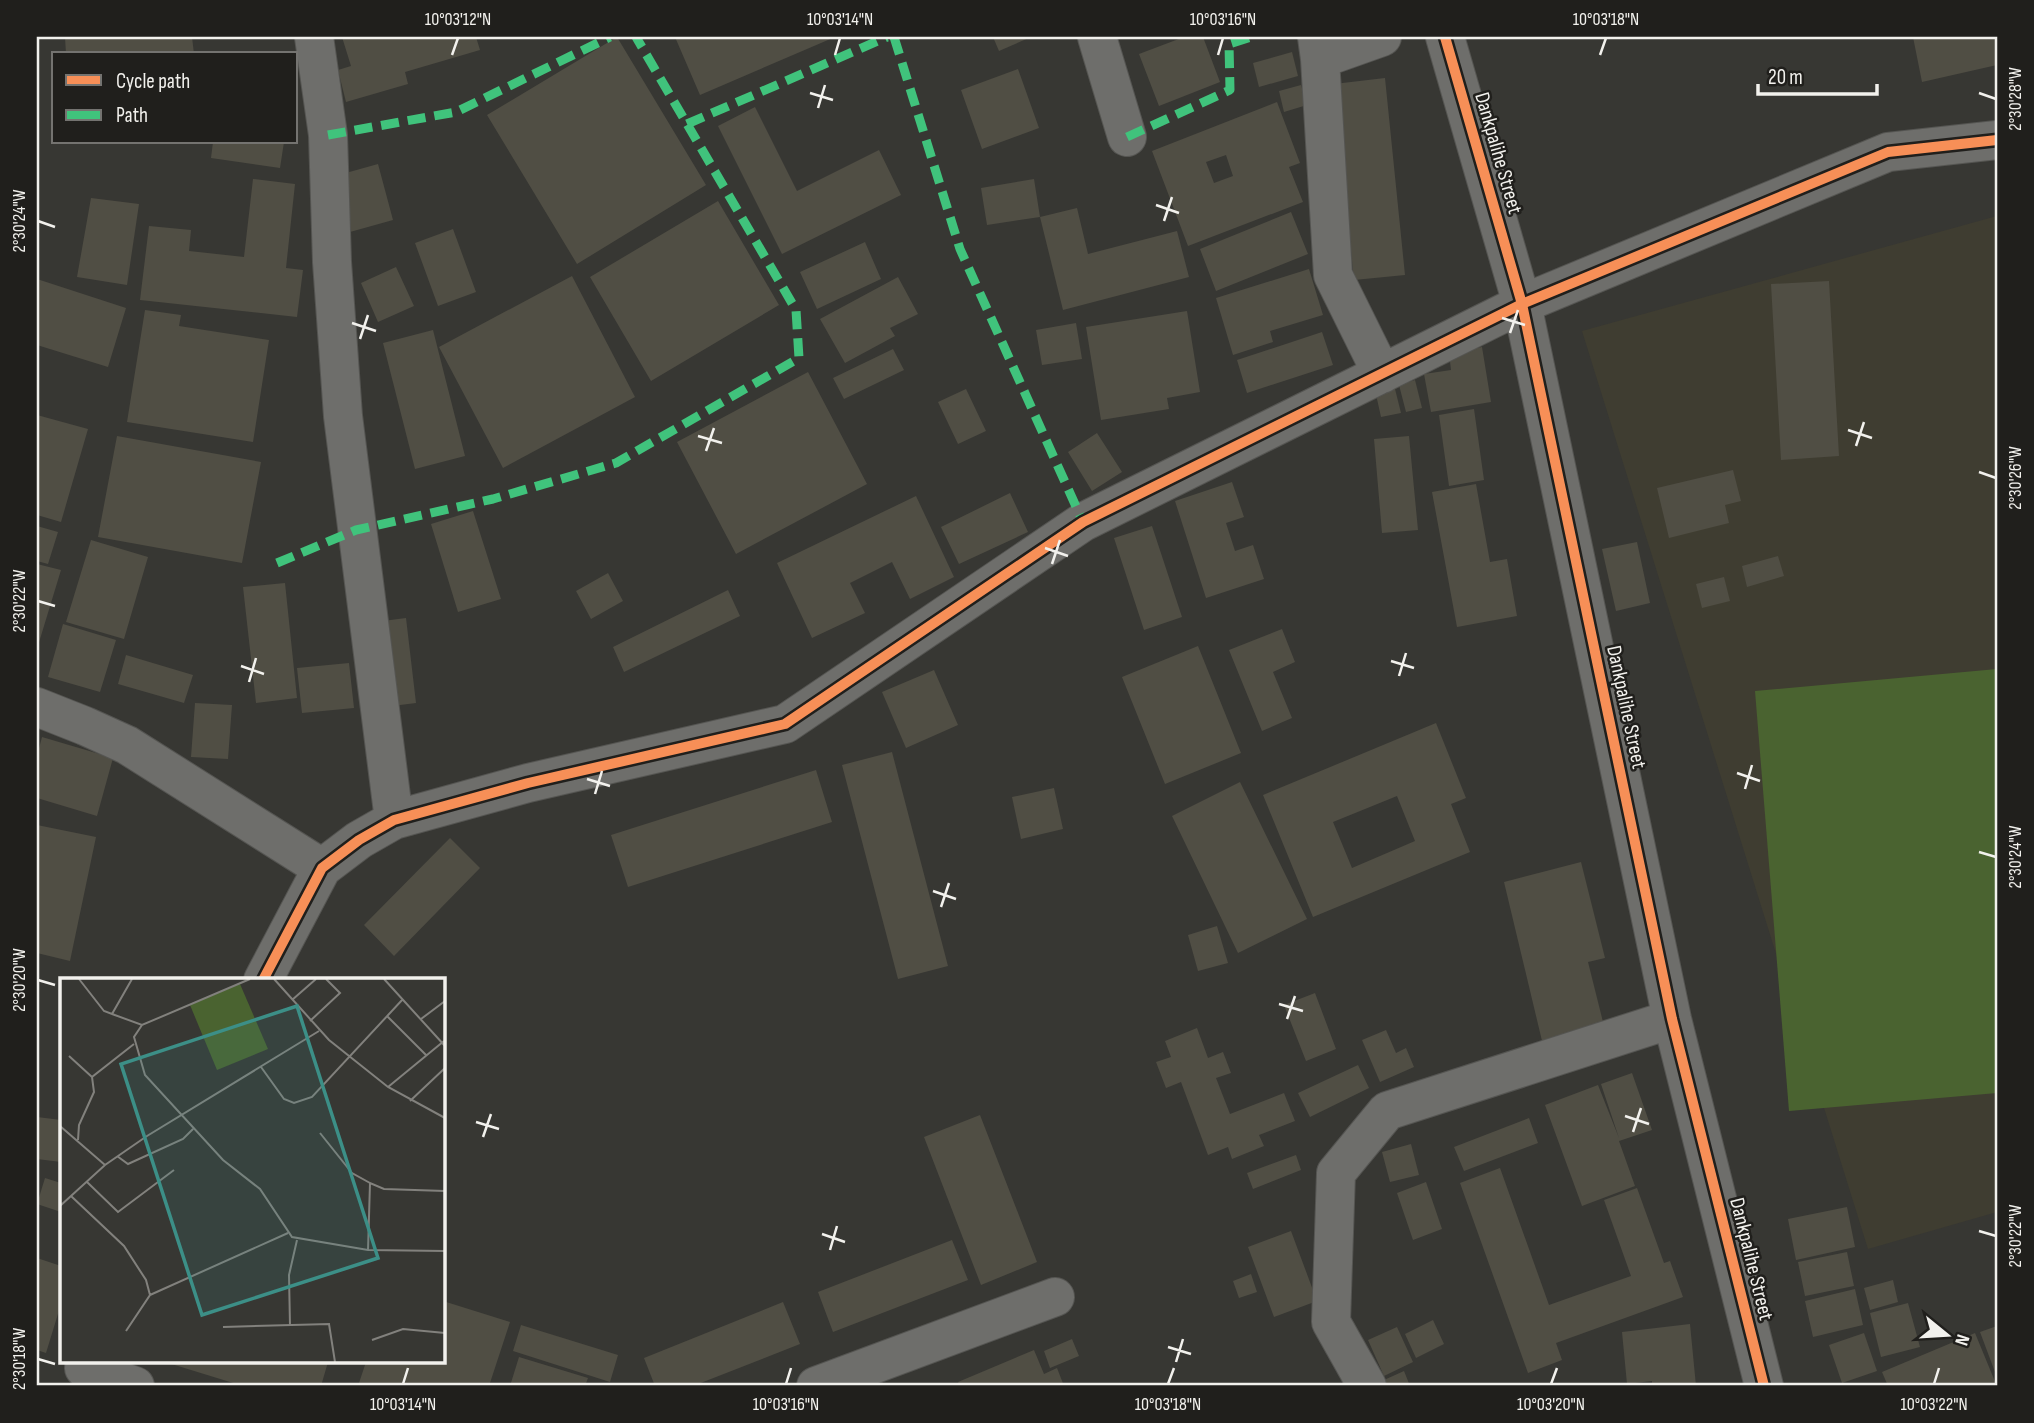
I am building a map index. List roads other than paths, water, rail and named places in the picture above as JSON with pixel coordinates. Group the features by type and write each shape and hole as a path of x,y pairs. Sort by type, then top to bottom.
{"street":[{"path":"314,37 328,135 332,262 343,416 394,820"},
{"path":"1097,37 1127,137"},
{"path":"1382,37 1319,48 1333,275 1382,374"},
{"name":"Dankpalihe Street","path":"1445,37 1521,304 1672,1019 1764,1386"},
{"path":"264,978 322,868 359,840 394,820 527,783 785,724 1083,522 1521,304 1888,152 1997,140"},
{"path":"37,707 127,745 322,868"},
{"path":"1367,1386 1331,1322 1336,1172 1387,1111 1672,1019"},
{"path":"816,1386 1055,1297"},
{"path":"82,1372 135,1386"}]}
